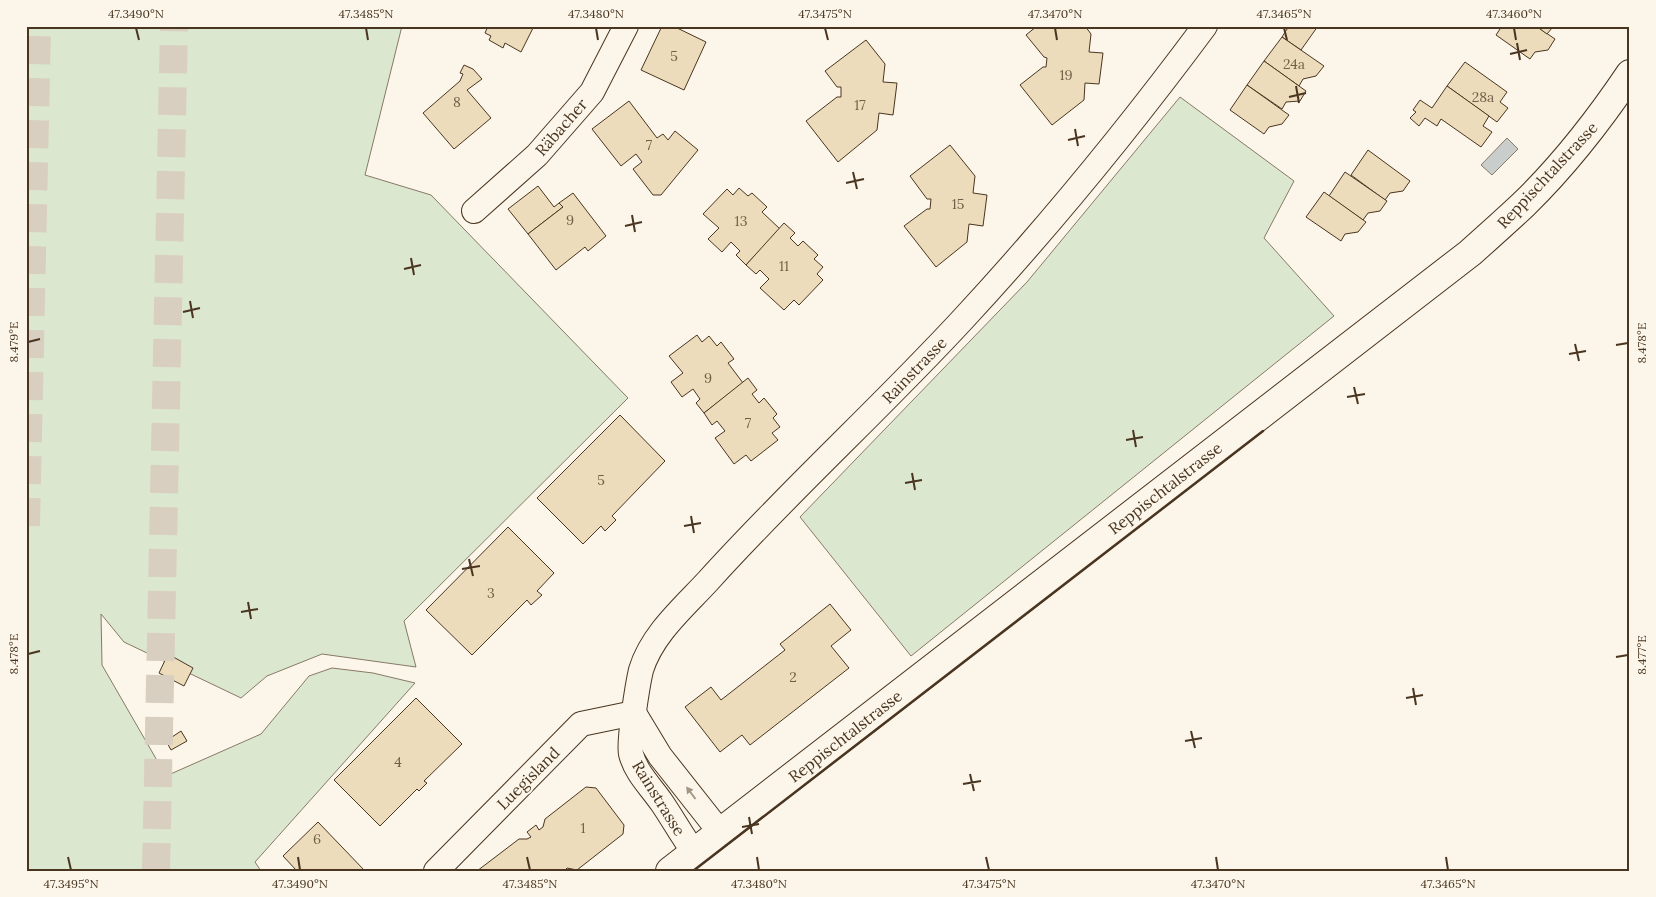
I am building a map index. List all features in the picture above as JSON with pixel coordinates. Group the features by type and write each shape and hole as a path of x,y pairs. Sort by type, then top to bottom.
{"main road":[{"name":"Reppischtalstrasse","path":"670,871 1470,253 1525,203 1579,143 1630,74"}],"street":[{"name":"Räbacher","path":"474,211 537,155 592,92 626,26"},
{"name":"Rainstrasse","path":"694,852 664,805 641,775 630,752 634,712 642,668 658,637 729,558 874,412 1022,254 1168,76 1205,26"},
{"name":"Rainstrasse","path":"634,712 660,756 720,832"},
{"name":"Luegisland","path":"436,871 581,724 634,712"}],"green space":[{"path":"26,26 402,26 365,175 431,195 628,398 404,621 416,667 322,654 267,676 241,698 124,642 101,614 102,665 166,776 261,734 309,676 332,668 373,673 415,683 255,862 261,871 26,871"},
{"path":"1180,97 1294,181 1264,238 1334,316 911,656 800,517 1027,282"}],"shaded area":[{"path":"1507,138 1518,149 1492,175 1481,165"}],"building":[{"path":"488,26 534,26 521,52 505,43 503,48 489,40 491,36 485,33"},
{"path":"662,26 673,26 706,42 684,90 641,70"},
{"path":"1037,26 1085,26 1091,34 1089,52 1103,53 1099,84 1085,83 1084,100 1052,125 1020,85 1043,67 1046,67 1047,58 1044,57 1026,35"},
{"path":"1289,26 1318,26 1301,50 1282,37"},
{"path":"1502,26 1536,26 1555,39 1548,50 1535,52 1530,59 1496,35"},
{"path":"1536,26 1563,26 1552,28 1547,34"},
{"path":"1282,37 1324,66 1316,76 1303,79 1299,86 1264,61"},
{"path":"866,40 885,64 883,82 897,83 893,115 879,113 877,130 838,162 806,121 837,97 841,97 841,87 837,87 825,71"},
{"path":"1264,61 1306,91 1300,101 1286,102 1282,109 1247,85"},
{"path":"1465,62 1507,92 1500,102 1508,108 1497,122 1447,86"},
{"path":"464,65 473,69 482,79 467,90 491,118 454,149 423,113 460,81 463,74 460,73"},
{"path":"1247,85 1289,115 1282,124 1269,127 1264,134 1230,110"},
{"path":"1447,86 1489,116 1483,126 1492,132 1481,147 1441,119 1437,126 1425,118 1419,126 1410,118 1416,112 1413,110 1420,100 1432,108"},
{"path":"629,101 657,138 663,134 668,140 675,131 698,150 661,195 653,195 633,169 642,162 636,154 621,166 592,129"},
{"path":"950,145 975,176 973,193 987,195 983,226 969,224 967,242 936,267 904,226 927,209 930,209 931,199 927,199 910,176"},
{"path":"1368,150 1410,181 1403,191 1390,193 1385,200 1351,175"},
{"path":"1345,172 1387,201 1380,211 1368,213 1363,220 1329,196"},
{"path":"538,186 554,207 559,203 563,207 528,234 508,209"},
{"path":"739,188 748,196 752,193 767,207 762,212 780,229 746,265 736,255 740,251 731,242 722,252 708,239 719,228 703,214 727,189 733,195"},
{"path":"1324,192 1366,222 1358,232 1345,234 1341,241 1306,217"},
{"path":"573,193 606,236 588,251 585,247 556,270 528,234 563,207 559,203"},
{"path":"784,223 795,233 790,238 798,246 803,241 818,255 814,259 823,267 817,274 823,280 799,305 794,300 784,310 760,288 769,279 760,270 756,274 746,265"},
{"path":"697,335 702,342 709,336 717,346 721,342 734,359 728,363 743,383 704,413 696,403 700,399 693,389 682,397 671,382 683,373 669,356"},
{"path":"748,378 757,390 752,394 759,403 764,398 777,414 773,418 780,427 772,433 778,440 751,461 746,455 734,464 715,438 725,431 717,421 712,425 704,413"},
{"path":"620,415 665,461 612,516 616,520 605,531 601,526 583,544 537,498"},
{"path":"508,527 554,573 537,591 542,595 531,605 527,600 472,655 426,610"},
{"path":"830,604 851,630 831,646 849,668 750,745 742,735 720,752 685,707 711,687 721,700 785,650 780,644"},
{"path":"168,654 193,668 184,686 159,673"},
{"path":"416,698 462,744 424,781 427,783 419,791 417,789 380,826 334,780"},
{"path":"181,731 187,741 171,750 166,741"},
{"path":"586,787 596,788 624,825 623,834 577,870 567,868 564,871 477,871 519,839 531,837 527,832 536,825 539,830 543,827 545,819"},
{"path":"318,822 365,871 297,871 283,856"}],"tunnel":[{"path":"26,526 37,26"},
{"path":"156,871 174,26"}],"wall":[{"path":"693,871 1263,431"}]}
